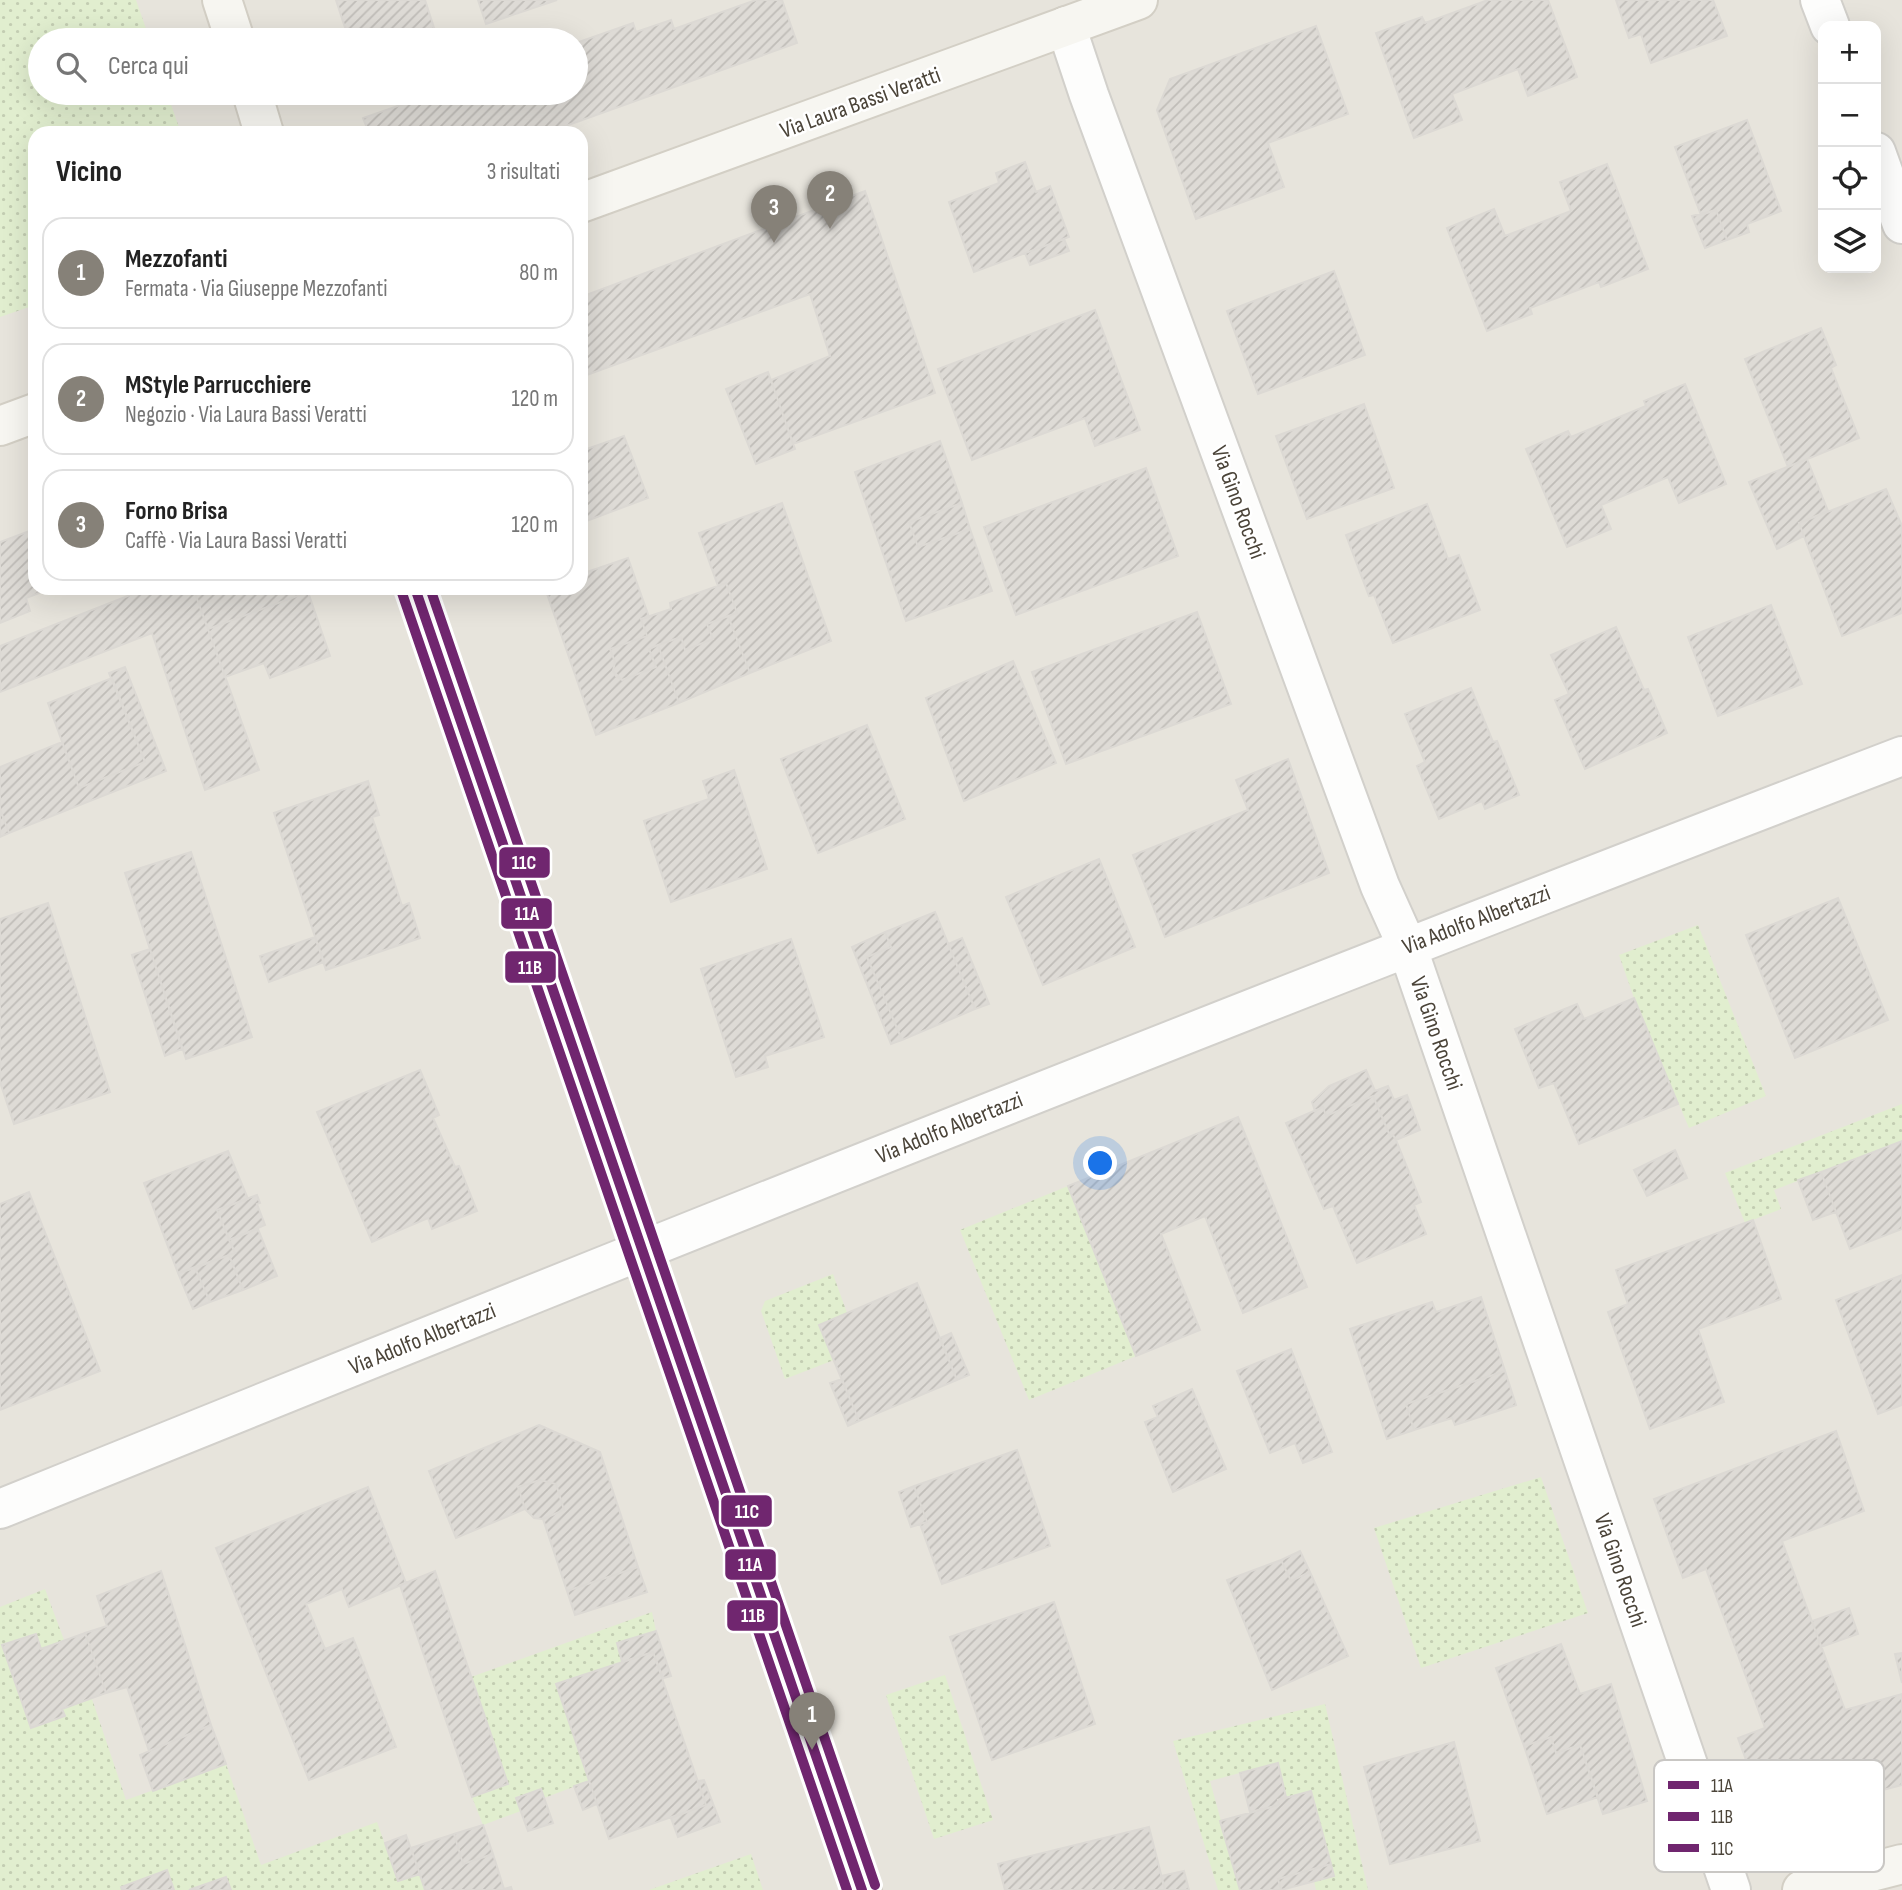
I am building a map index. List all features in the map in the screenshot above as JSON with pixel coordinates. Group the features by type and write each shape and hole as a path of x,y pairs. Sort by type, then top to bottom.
{"street":[{"path":"222,0 231,28"},
{"name":"Via Laura Bassi Veratti","path":"588,200 1138,0"},
{"path":"1820,0 1828,21"},
{"name":"Via Gino Rocchi","path":"1066,26 1093,108 1380,886 1407,946 1686,1760"},
{"path":"256,105 262,126"},
{"path":"1881,166 1902,224"},
{"path":"0,426 28,416"},
{"path":"417,595 862,1890"},
{"name":"Via Adolfo Albertazzi","path":"0,1509 641,1250 1407,946 1902,756"},
{"path":"1884,1869 1902,1864"},
{"name":"Via Gino Rocchi","path":"1725,1872 1731,1890"},
{"path":"1802,1890 1871,1872"}],"shaded area":[{"path":"0,0 1902,0 1902,1890 0,1890"}],"green space":[{"path":"0,0 136,0 146,28 28,28 28,105 171,105 179,126 28,126 28,307 0,317"},
{"path":"1698,925 1766,1096 1689,1128 1634,998 1619,955"},
{"path":"1902,1104 1902,1141 1774,1190 1781,1209 1745,1223 1725,1173"},
{"path":"1068,1186 1136,1356 1029,1400 960,1230"},
{"path":"833,1274 847,1313 819,1325 834,1360 785,1379 761,1311 765,1301"},
{"path":"1541,1477 1588,1613 1421,1668 1374,1528"},
{"path":"45,1589 64,1640 41,1649 36,1635 2,1645 31,1728 64,1717 62,1709 92,1699 126,1800 226,1764 261,1865 377,1822 398,1881 420,1874 425,1890 231,1890 225,1877 189,1890 0,1890 0,1607"},
{"path":"652,1612 656,1631 617,1643 622,1662 556,1684 589,1781 544,1798 541,1789 516,1797 521,1811 483,1825 472,1797 508,1784 471,1677"},
{"path":"945,1675 993,1820 934,1839 886,1695"},
{"path":"1325,1704 1368,1890 1316,1890 1311,1791 1286,1797 1277,1763 1210,1781 1240,1890 1218,1890 1173,1741"},
{"path":"751,1854 763,1890 649,1890"}],"building":[{"path":"336,0 425,0 434,28 345,28"},
{"path":"478,0 557,0 486,24"},
{"path":"756,0 782,0 797,43 566,126 366,126 363,118 400,105 588,105 588,39 633,23 636,32 671,20 674,29"},
{"path":"1488,0 1548,0 1577,77 1528,96 1518,69 1452,94 1462,120 1414,138 1376,33 1422,17 1425,23"},
{"path":"1616,0 1713,0 1727,36 1651,63 1641,34 1629,38"},
{"path":"1316,26 1348,114 1268,143 1284,187 1196,219 1157,110 1170,79"},
{"path":"1747,120 1781,211 1747,224 1749,232 1727,240 1716,210 1701,215 1675,147"},
{"path":"1025,162 1036,192 1050,186 1069,237 974,272 949,202 999,183 996,173"},
{"path":"1607,164 1648,269 1601,287 1599,282 1530,308 1532,314 1487,331 1447,228 1494,209 1505,236 1571,211 1560,182"},
{"path":"865,191 935,393 793,444 771,380 830,356 810,294 588,374 588,294"},
{"path":"1716,210 1727,240 1705,248 1692,216"},
{"path":"1064,239 1069,251 1030,265 1025,253"},
{"path":"1334,271 1365,355 1258,394 1227,311"},
{"path":"1095,310 1140,430 1095,446 1085,418 972,460 938,369"},
{"path":"1821,328 1836,365 1831,368 1859,438 1788,467 1745,359"},
{"path":"768,372 795,449 756,464 726,389"},
{"path":"1685,384 1726,484 1679,503 1668,477 1601,505 1611,529 1567,547 1526,449 1568,431 1571,437 1646,406 1644,401"},
{"path":"1364,404 1394,488 1307,519 1276,436"},
{"path":"624,436 648,498 588,520 588,449"},
{"path":"940,441 962,503 909,522 918,547 970,529 992,591 906,621 855,472"},
{"path":"1807,459 1828,511 1799,523 1804,536 1777,549 1749,482"},
{"path":"1146,468 1178,556 1016,615 984,527"},
{"path":"1886,489 1902,526 1902,613 1842,636 1799,523"},
{"path":"782,503 831,641 750,673 728,616 737,613 726,583 718,586 699,533"},
{"path":"962,503 970,529 918,547 909,522"},
{"path":"1427,504 1448,559 1459,555 1480,610 1393,643 1374,595 1369,596 1346,535"},
{"path":"28,532 28,595 34,595 26,598 30,611 0,623 0,542"},
{"path":"628,558 649,617 641,619 647,636 610,649 615,662 613,671 622,680 656,667 649,649 658,645 679,703 596,735 547,595 588,595 588,572"},
{"path":"726,583 737,613 707,624 713,639 685,650 681,637 658,645 649,649 656,667 622,680 616,676 610,649 647,636 641,619 671,609 670,603"},
{"path":"130,595 196,595 259,770 205,790 152,633 0,692 0,646"},
{"path":"196,595 300,595 208,629"},
{"path":"300,595 309,595 330,656 270,678 264,663 225,677 208,629"},
{"path":"1771,605 1802,684 1718,716 1688,637"},
{"path":"1197,612 1231,704 1066,764 1032,672"},
{"path":"728,616 750,673 679,703 658,645 681,637 685,650 713,639 707,624"},
{"path":"1616,627 1667,733 1585,769 1555,700 1569,694 1551,655"},
{"path":"1013,661 1056,763 964,801 926,698"},
{"path":"125,667 166,771 9,833 0,809 0,767 62,742 79,788 145,762 109,673"},
{"path":"112,678 145,762 79,788 48,703"},
{"path":"1471,688 1519,795 1485,809 1482,801 1439,819 1417,766 1425,762 1405,714"},
{"path":"867,725 905,819 818,853 781,759"},
{"path":"1288,759 1329,873 1165,937 1133,855 1248,810 1236,780"},
{"path":"734,770 767,869 671,902 644,821 709,799 703,781"},
{"path":"368,781 379,815 372,817 402,906 409,903 420,938 326,970 274,813"},
{"path":"0,809 9,833 0,837"},
{"path":"191,852 252,1037 186,1059 125,873"},
{"path":"1099,859 1135,947 1043,985 1006,897"},
{"path":"1838,898 1888,1020 1795,1058 1746,935"},
{"path":"48,903 110,1092 14,1124 0,1082 0,919"},
{"path":"935,912 975,1009 902,1040 867,957 891,947 885,932"},
{"path":"885,932 891,947 867,957 902,1040 891,1044 852,947"},
{"path":"315,937 324,962 269,982 260,956"},
{"path":"962,938 989,1004 975,1009 948,944"},
{"path":"791,939 824,1037 765,1056 768,1067 736,1077 701,969"},
{"path":"150,949 182,1049 165,1056 132,955"},
{"path":"1634,998 1678,1104 1579,1144 1554,1083 1539,1088 1515,1029 1577,1004 1584,1019"},
{"path":"420,1070 439,1115 433,1118 455,1167 459,1166 477,1211 432,1229 428,1218 372,1242 317,1112"},
{"path":"1366,1070 1375,1091 1388,1086 1394,1100 1407,1095 1420,1130 1396,1140 1393,1135 1390,1136 1373,1096 1326,1116 1323,1107 1315,1111 1312,1102 1329,1086"},
{"path":"1373,1096 1390,1136 1393,1135 1396,1140 1421,1202 1414,1205 1426,1234 1357,1263 1333,1206 1324,1209 1286,1123 1323,1107 1326,1116"},
{"path":"1238,1117 1307,1287 1243,1313 1205,1216 1161,1234 1200,1330 1136,1356 1068,1186"},
{"path":"1902,1141 1902,1229 1850,1249 1821,1172"},
{"path":"1675,1150 1687,1178 1647,1196 1634,1170"},
{"path":"228,1151 248,1199 217,1210 235,1253 178,1273 144,1183"},
{"path":"1821,1172 1836,1212 1813,1220 1798,1180"},
{"path":"29,1192 100,1371 0,1410 0,1204"},
{"path":"257,1195 260,1203 257,1204 265,1225 229,1240 217,1210"},
{"path":"1753,1220 1781,1299 1698,1329 1724,1402 1650,1429 1608,1312 1628,1304 1616,1270"},
{"path":"258,1229 277,1276 243,1290 229,1255 235,1253 229,1240"},
{"path":"229,1255 243,1290 210,1302 195,1268"},
{"path":"195,1268 210,1302 193,1309 178,1273"},
{"path":"1902,1275 1902,1405 1878,1414 1836,1300"},
{"path":"917,1283 957,1380 859,1421 819,1325"},
{"path":"1481,1297 1505,1371 1406,1404 1414,1430 1387,1439 1350,1329 1432,1302 1436,1312"},
{"path":"951,1333 969,1375 957,1380 940,1338"},
{"path":"1291,1349 1332,1452 1303,1463 1295,1443 1270,1453 1237,1371"},
{"path":"1505,1371 1516,1405 1455,1425 1452,1418 1414,1430 1406,1404"},
{"path":"842,1379 859,1421 848,1426 830,1383"},
{"path":"1192,1389 1226,1469 1173,1492 1145,1422 1158,1417 1153,1406"},
{"path":"539,1425 600,1452 638,1567 567,1591 543,1519 564,1510 556,1484 540,1480 518,1487 525,1509 456,1538 429,1471"},
{"path":"1836,1431 1864,1511 1782,1541 1845,1710 1902,1694 1902,1785 1884,1790 1884,1760 1746,1760 1738,1738 1765,1728 1706,1569 1683,1578 1654,1499"},
{"path":"1017,1450 1050,1546 942,1584 920,1524 927,1522 914,1486"},
{"path":"540,1480 556,1484 564,1510 543,1519 534,1518 525,1509 518,1487"},
{"path":"914,1486 927,1522 911,1527 899,1492"},
{"path":"368,1487 406,1583 349,1607 342,1589 306,1604 325,1649 353,1638 396,1747 309,1780 216,1548"},
{"path":"1300,1551 1310,1572 1291,1581 1281,1560"},
{"path":"1281,1560 1291,1581 1310,1572 1348,1656 1272,1690 1227,1580"},
{"path":"638,1567 647,1592 575,1615 567,1591"},
{"path":"161,1571 211,1725 149,1751 127,1687 106,1693 85,1633 107,1626 97,1596"},
{"path":"435,1571 508,1784 472,1797 400,1585"},
{"path":"1054,1602 1095,1724 992,1760 950,1637"},
{"path":"1849,1608 1858,1634 1821,1647 1812,1621"},
{"path":"656,1631 671,1676 663,1678 653,1652 622,1662 617,1643"},
{"path":"85,1633 106,1693 62,1709 65,1716 31,1728 2,1645 36,1634 41,1649"},
{"path":"1561,1644 1580,1694 1611,1684 1647,1801 1603,1814 1580,1745 1556,1753 1551,1737 1524,1746 1496,1668"},
{"path":"653,1652 706,1805 609,1839 556,1684"},
{"path":"1902,1653 1902,1683 1895,1654"},
{"path":"211,1725 226,1764 153,1791 140,1755"},
{"path":"1551,1737 1556,1753 1580,1745 1598,1797 1547,1814 1524,1746"},
{"path":"1454,1742 1480,1841 1390,1864 1364,1767"},
{"path":"1278,1763 1286,1797 1278,1800 1279,1805 1250,1812 1240,1773"},
{"path":"704,1780 720,1822 678,1837 671,1818 706,1805 698,1781"},
{"path":"589,1781 597,1804 583,1810 574,1786"},
{"path":"541,1789 553,1823 528,1831 516,1798"},
{"path":"1311,1791 1331,1864 1278,1879 1281,1890 1240,1890 1220,1821 1279,1805 1278,1800"},
{"path":"483,1825 493,1854 463,1864 454,1834"},
{"path":"1149,1827 1165,1890 1005,1890 998,1864"},
{"path":"454,1834 463,1864 493,1854 504,1889 511,1887 512,1890 425,1890 411,1848"},
{"path":"406,1835 420,1874 398,1881 385,1843"},
{"path":"1331,1864 1334,1876 1281,1890 1278,1879"},
{"path":"167,1870 174,1890 122,1890 121,1887"},
{"path":"1184,1871 1189,1890 1165,1890 1161,1876"},
{"path":"226,1877 231,1890 189,1890"}],"transit line":[{"name":"11B","path":"403,595 847,1890"},
{"name":"11A","path":"417,595 862,1890"},
{"name":"11C","path":"432,595 875,1885"}],"place":[{"name":"MStyle Parrucchiere","path":"830,229"},
{"name":"Forno Brisa","path":"774,243"},
{"name":"Mezzofanti","path":"812,1750"}]}
